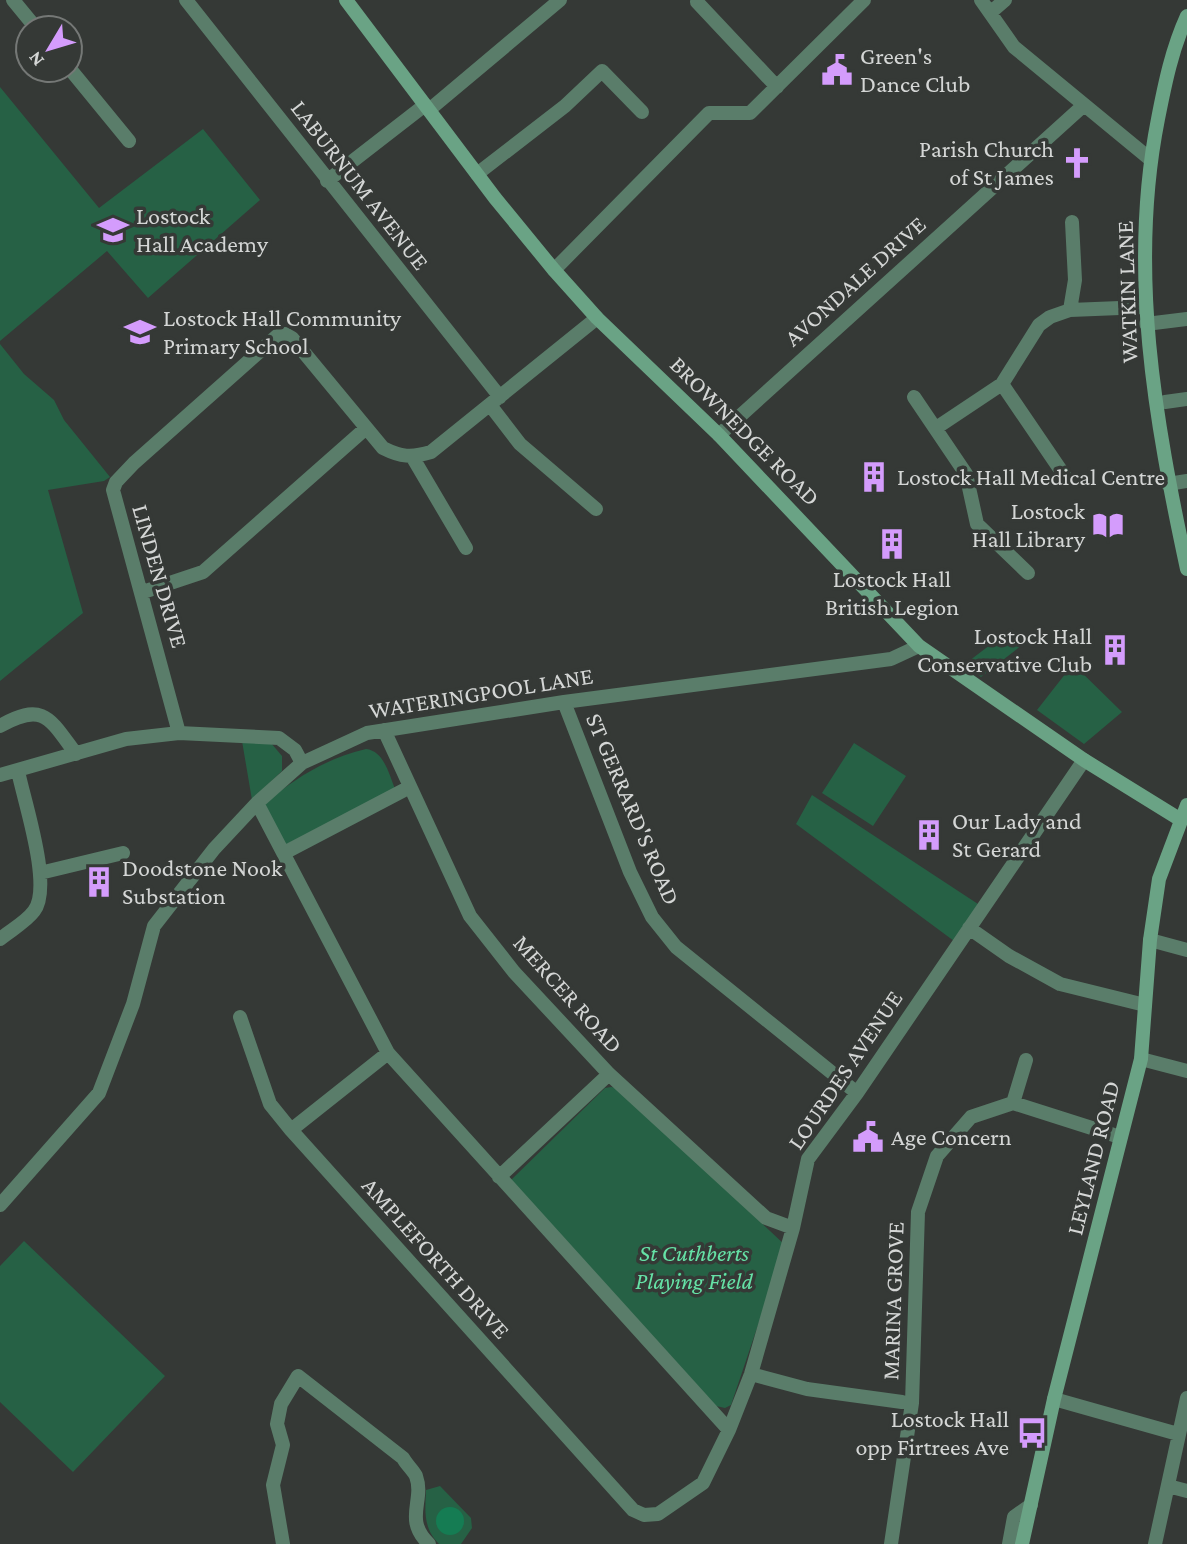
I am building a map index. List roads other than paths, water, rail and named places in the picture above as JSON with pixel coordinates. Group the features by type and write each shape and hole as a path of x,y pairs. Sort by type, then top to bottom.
{"main road":[{"name":"BROWNEDGE ROAD","path":"346,0 477,174 554,270 597,318 719,435 919,646 1084,760 1181,820"},
{"name":"WATKIN LANE","path":"1187,16 1166,77 1150,159 1145,307 1168,484 1187,569"},
{"path":"1181,820 1187,805"},
{"name":"LEYLAND ROAD","path":"1022,1544 1054,1399 1141,1059 1150,940 1159,879 1181,820"}],"street":[{"path":"13,0 24,14"},
{"name":"LABURNUM AVENUE","path":"186,0 495,401 520,444 596,509"},
{"path":"327,181 427,107 560,0"},
{"path":"981,0 1014,47 1150,159"},
{"path":"989,13 1005,0"},
{"path":"697,2 777,88"},
{"path":"554,270 709,113 750,113 859,2"},
{"path":"477,174 565,106 602,71 642,112"},
{"path":"82,84 129,141"},
{"name":"AVONDALE DRIVE","path":"719,435 1084,105"},
{"path":"1070,310 1075,280 1072,222"},
{"path":"936,428 1002,384 1039,324 1050,317 1070,310 1145,307"},
{"path":"466,548 413,458 431,452 597,318"},
{"path":"1146,324 1187,319"},
{"name":"LINDEN DRIVE","path":"179,733 143,592 115,499 113,490 116,481 277,336 285,334 292,338 383,448 397,455 413,458"},
{"path":"1002,384 1064,475"},
{"path":"914,397 966,474 977,524 1028,573"},
{"path":"1165,402 1187,399"},
{"path":"143,592 203,572 365,429"},
{"path":"1168,484 1187,481"},
{"name":"WATERINGPOOL LANE","path":"0,1205 99,1093 133,1004 154,926 214,849 257,803 302,762 367,733 564,702 891,659 919,646"},
{"name":"ST GERRARD'S ROAD","path":"564,702 630,872 652,917 676,947 857,1093"},
{"path":"0,726 23,713 39,714 53,723 76,754"},
{"name":"MERCER ROAD","path":"384,730 408,788 470,916 533,992 609,1073 766,1218 793,1228"},
{"path":"0,775 126,739 179,733 279,738 295,750 302,762"},
{"name":"LOURDES AVENUE","path":"633,1510 644,1515 658,1514 703,1483 729,1430 751,1374 793,1228 808,1158 857,1093 1084,760"},
{"path":"0,939 34,911 40,898 40,873 18,771"},
{"path":"284,853 408,788"},
{"path":"257,803 388,1053 729,1430"},
{"path":"40,873 123,853"},
{"path":"969,928 1009,956 1060,984 1145,1005"},
{"path":"1150,940 1187,950"},
{"name":"AMPLEFORTH DRIVE","path":"240,1017 270,1104 633,1510"},
{"path":"291,1130 388,1053"},
{"path":"1141,1059 1187,1071"},
{"path":"1026,1060 1013,1103 1120,1137"},
{"path":"499,1177 609,1073"},
{"name":"MARINA GROVE","path":"891,1544 912,1404 918,1212 937,1156 962,1127 971,1117 1013,1103"},
{"path":"751,1374 807,1390 902,1402"},
{"path":"283,1544 273,1492 275,1471 283,1445 277,1424 281,1404 298,1376 402,1458 416,1476 416,1523 421,1537 429,1544"},
{"path":"1155,1544 1187,1398"},
{"path":"1054,1399 1178,1434"},
{"path":"1168,1486 1187,1491"},
{"name":"LEYLAND ROAD","path":"1009,1544 1014,1517 1031,1504"}],"place":[{"name":"Green's Dance Club","path":"837,70"},
{"name":"Parish Church of St James","path":"1077,163"},
{"name":"Lostock Hall Academy","path":"113,230"},
{"name":"Lostock Hall Community Primary School","path":"140,332"},
{"name":"Lostock Hall Medical Centre","path":"874,477"},
{"name":"Lostock Hall Library","path":"1108,525"},
{"name":"Lostock Hall British Legion","path":"892,544"},
{"name":"Lostock Hall Conservative Club","path":"1115,650"},
{"name":"Our Lady and St Gerard","path":"929,835"},
{"name":"Doodstone Nook Substation","path":"99,882"},
{"name":"Age Concern","path":"868,1137"},
{"name":"Lostock Hall opp Firtrees Ave","path":"1032,1433"}],"park label":[{"name":"St Cuthberts Playing Field","path":"694,1267"}]}
